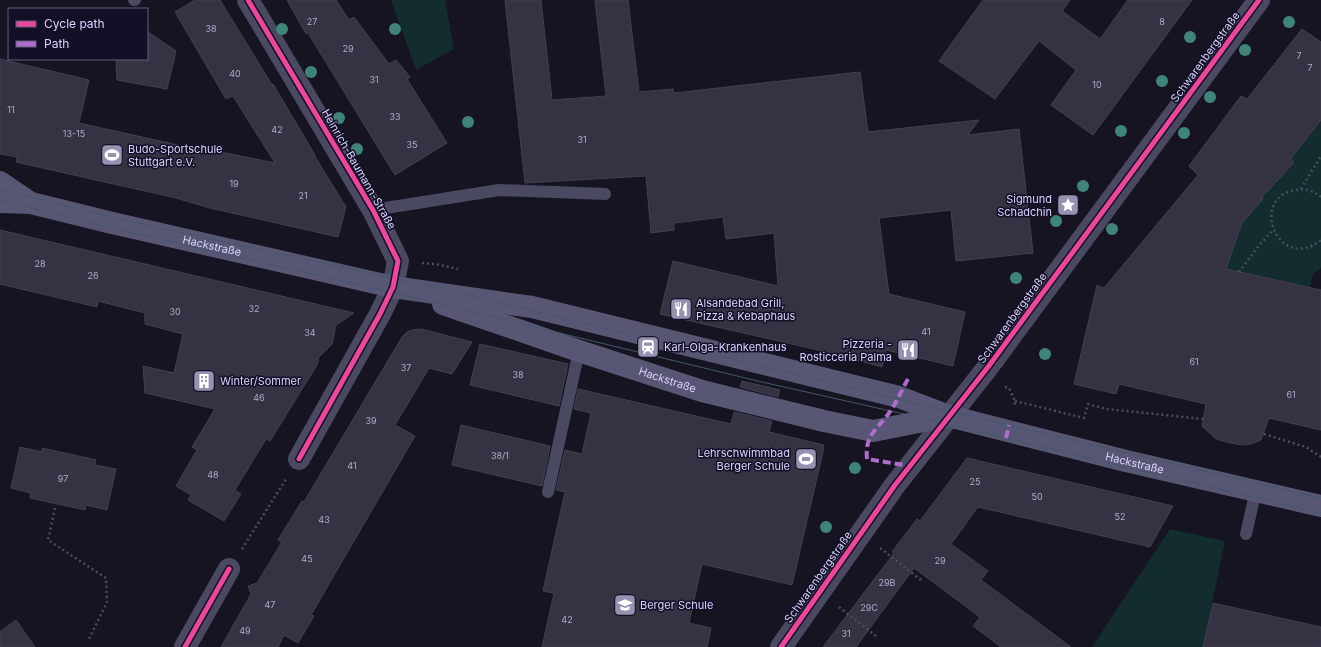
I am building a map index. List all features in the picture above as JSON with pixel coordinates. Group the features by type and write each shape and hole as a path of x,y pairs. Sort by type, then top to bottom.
{"main road":[{"name":"Hackstraße","path":"0,182 31,203"},
{"name":"Hackstraße","path":"0,202 31,203 116,224 394,282 532,307 899,397 949,416 1126,461 1321,506"},
{"name":"Hackstraße","path":"394,282 579,351 702,391 824,421 873,431 949,416"}],"street":[{"name":"Heinrich-Baumann-Straße","path":"248,0 373,210 398,261 394,282 380,314 299,459"},
{"name":"Schwarenbergstraße","path":"781,647 895,485 988,367 1259,0"},
{"path":"185,647 229,569"}],"lane":[{"path":"373,210 499,190 606,194"},
{"path":"548,492 579,351"},
{"path":"1246,534 1256,490"}],"path":[{"path":"1301,189 1321,156"},
{"path":"1321,197 1311,191 1301,189 1291,190 1276,202 1272,211 1271,220 1273,230 1278,238 1285,244 1294,248 1303,248 1313,245 1321,240"},
{"path":"1239,272 1273,230"},
{"path":"1004,387 1009,388 1015,401 1014,405"},
{"path":"1015,401 1084,418 1088,404 1106,408 1204,419"},
{"path":"1264,434 1306,447 1321,457"},
{"path":"229,569 299,459"},
{"path":"55,508 48,540 106,578 107,602 88,641"},
{"path":"861,533 921,580"},
{"path":"820,592 876,636"}],"green space":[{"path":"391,0 445,0 454,49 416,70"},
{"path":"1321,120 1321,268 1313,274 1310,288 1226,269 1242,223 1263,199 1257,196 1276,182 1294,164 1291,158"},
{"path":"1170,529 1225,541 1203,647 1092,647"}],"building":[{"path":"195,0 220,0 272,85 273,84 346,207 338,237 210,208 176,198 16,162 17,157 0,154 0,59 89,80 79,123 187,147 187,145 275,163 233,96 226,99 175,12"},
{"path":"287,0 336,0 349,20 354,17 389,64 396,60 410,77 407,79 447,143 395,175 308,33 306,34"},
{"path":"505,0 541,0 552,100 606,96 595,0 628,0 639,92 673,89 674,93 860,72 868,132 979,120 968,135 1019,129 1033,253 956,261 951,210 879,218 889,294 965,312 953,366 886,350 882,367 831,353 660,314 673,261 778,286 774,233 726,239 723,217 674,223 674,230 651,233 646,176 525,183"},
{"path":"983,0 1070,0 1062,11 1100,39 1128,0 1192,0 1093,135 1051,105 1076,70 1039,41 995,99 939,61"},
{"path":"1302,29 1321,42 1321,120 1291,158 1294,163 1261,198 1263,199 1242,223 1226,269 1321,290 1321,430 1269,418 1261,440 1251,444 1242,445 1231,443 1216,439 1202,426 1206,404 1119,384 1116,394 1074,384 1097,285 1104,288 1198,175 1189,166 1241,96 1247,99"},
{"path":"148,32 176,51 167,89 117,80 116,60 148,60"},
{"path":"0,230 354,313 336,325 332,344 319,357 317,365 270,441 266,439 235,490 241,494 224,521 188,500 191,495 176,486 197,450 192,447 215,409 145,393 143,366 174,373 183,334 145,324 145,313 98,301 97,307 0,284"},
{"path":"421,329 472,342 452,374 429,368 395,425 415,436 311,615 314,616 298,643 284,635 278,647 221,647 251,594 248,586 257,583 282,542 278,540 302,501 304,502 402,337 407,332"},
{"path":"480,344 568,364 559,406 470,385"},
{"path":"742,381 780,390 778,397 740,387"},
{"path":"578,389 731,424 734,412 772,421 769,432 824,445 792,585 702,564 689,623 711,628 707,647 542,647 554,593 543,591 565,492 556,490 565,450 582,454 591,413 574,409"},
{"path":"461,425 550,446 542,486 452,465"},
{"path":"20,447 42,452 42,448 96,460 95,465 116,469 107,510 86,505 85,510 30,498 31,493 11,488"},
{"path":"967,458 1173,506 1150,547 978,507 951,544 988,571 981,580 1071,647 1001,647 973,626 980,617 914,568 856,647 823,647 894,553 892,552 917,519 920,521"},
{"path":"1213,603 1321,627 1321,647 1203,647"},
{"path":"16,620 35,647 0,647 0,632"}],"tram line":[{"path":"0,189 110,217 443,289 918,404 1321,498"},
{"path":"0,200 762,382 944,423 1321,513"}],"marked path":[{"path":"908,379 887,416 870,437 867,450 867,459 910,466"},
{"path":"1006,438 1009,425"}],"cycle path":[{"path":"248,0 373,210 398,261 393,287 380,314 299,459"},
{"path":"781,647 895,485 988,367 1259,0"},
{"path":"185,647 229,569"}],"place":[{"name":"Budo-Sportschule Stuttgart e.V.","path":"112,155"},
{"name":"Sigmund Schadchin","path":"1068,205"},
{"name":"Alsandebad Grill, Pizza & Kebaphaus","path":"681,309"},
{"name":"Karl-Olga-Krankenhaus","path":"648,347"},
{"name":"Pizzeria - Rosticceria Palma","path":"908,350"},
{"name":"Winter/Sommer","path":"204,381"},
{"name":"Lehrschwimmbad Berger Schule","path":"806,459"},
{"name":"Berger Schule","path":"625,605"}]}
